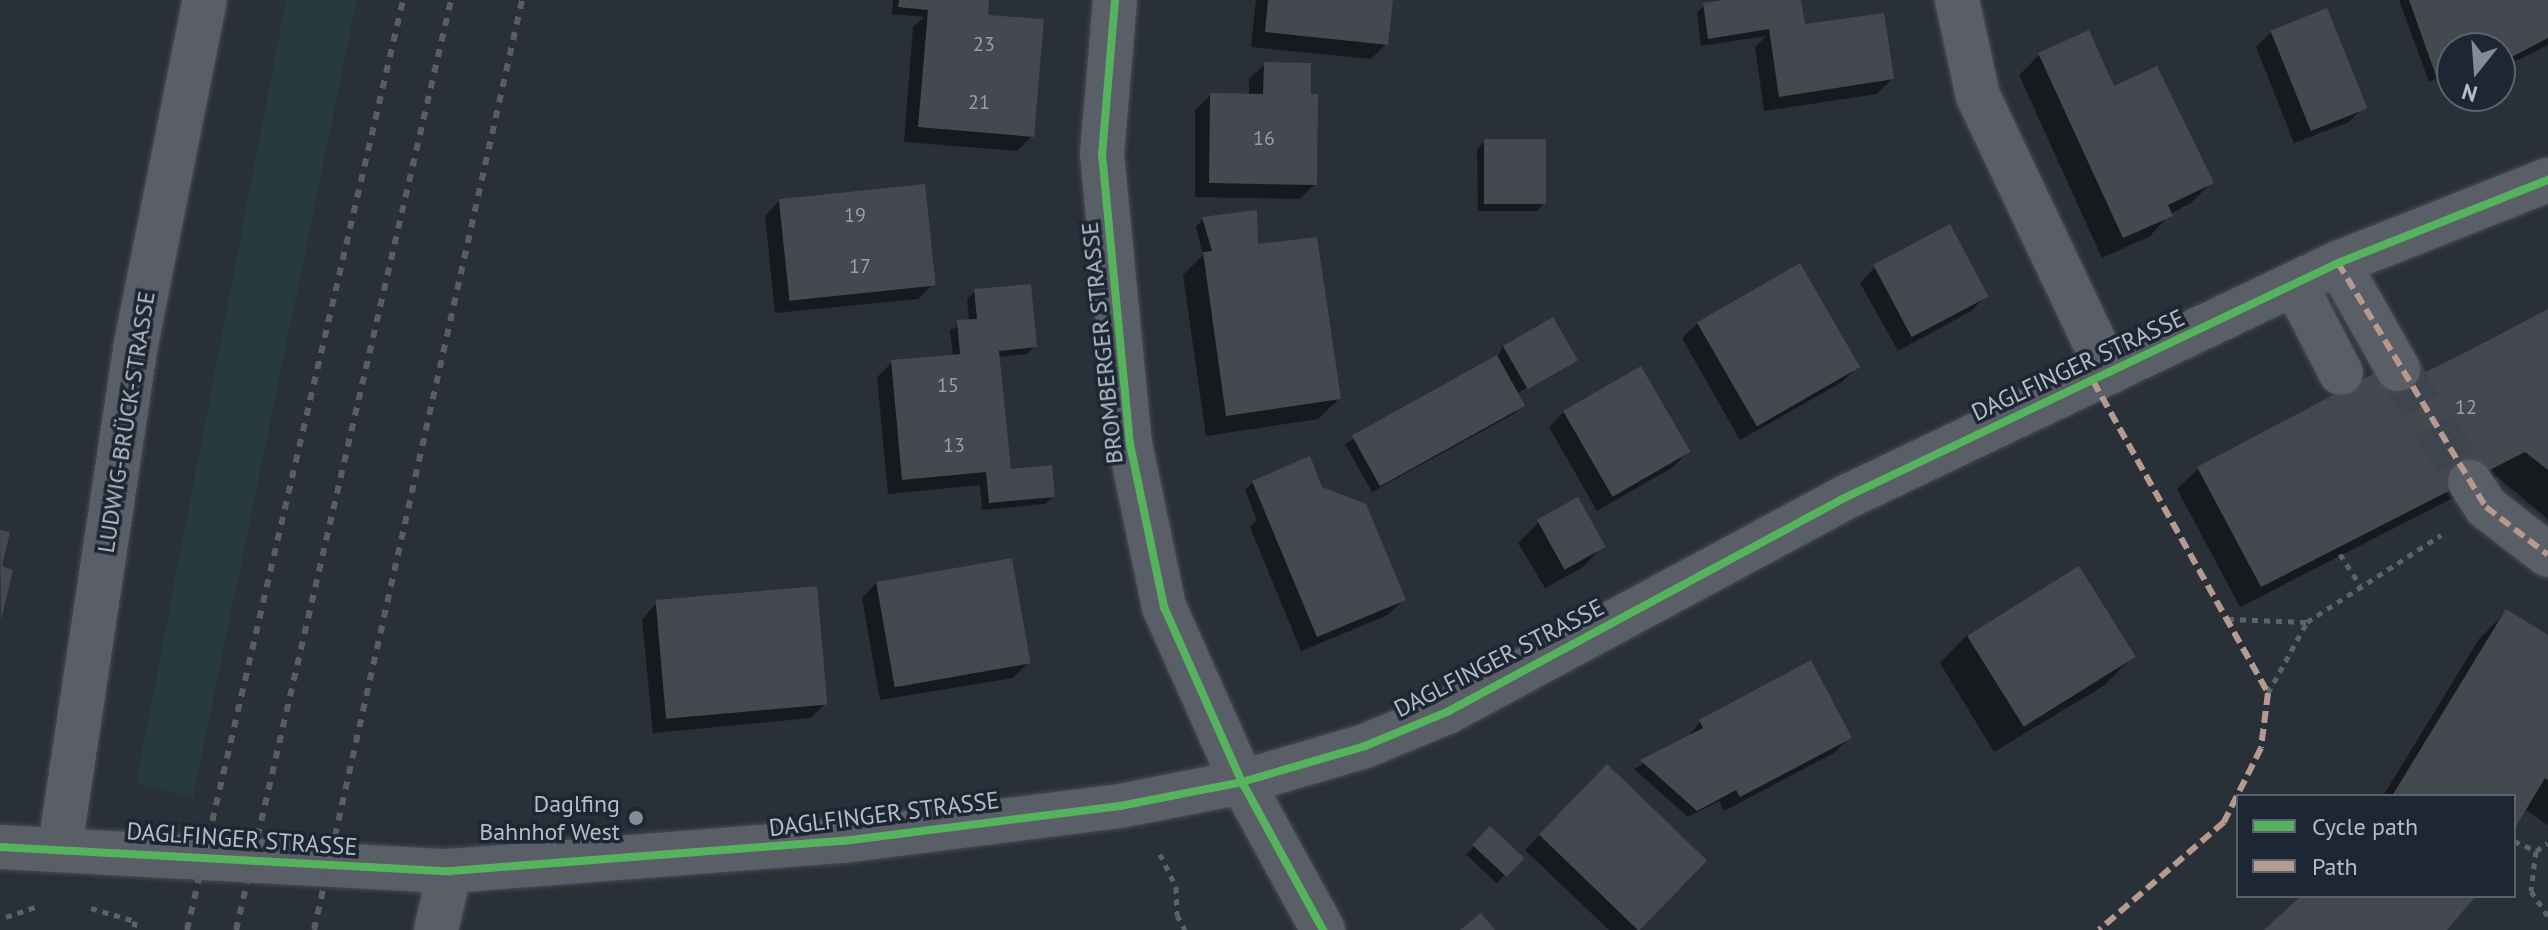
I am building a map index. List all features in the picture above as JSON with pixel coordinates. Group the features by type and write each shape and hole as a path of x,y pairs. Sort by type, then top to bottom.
{"street":[{"name":"LUDWIG-BRÜCK-STRASSE","path":"60,847 136,344 205,0"},
{"name":"BROMBERGER STRASSE","path":"1115,0 1102,154 1130,444 1164,607 1242,782 1323,930"},
{"path":"1957,0 1978,96 2109,373"},
{"name":"DAGLFINGER STRASSE","path":"0,847 60,847 450,871 843,841 1133,803 1242,782 1365,746 1447,712 1840,500 2338,263 2548,180"},
{"path":"2338,263 2398,369"},
{"path":"2295,284 2341,373"},
{"path":"2478,495 2548,555"},
{"path":"436,930 450,871"}],"path":[{"path":"2268,693 2307,622 2478,495"},
{"path":"2340,554 2360,585"},
{"path":"2228,619 2307,622"},
{"path":"1133,803 1176,887 1177,915 1185,930"},
{"path":"2516,842 2536,851"},
{"path":"2548,843 2536,851 2531,891 2548,916"},
{"path":"6,917 46,903"}],"green space":[{"path":"286,0 357,0 193,798 136,784"}],"building":[{"path":"899,0 989,0 988,15 1044,19 1034,137 918,127 928,10 898,7"},
{"path":"1268,0 1393,0 1388,45 1265,32"},
{"path":"1801,0 1805,24 1884,13 1894,79 1779,97 1769,29 1708,39 1703,3"},
{"path":"2409,0 2548,0 2548,38 2516,55 2516,32 2436,32 2436,76"},
{"path":"2327,8 2367,108 2311,131 2270,31"},
{"path":"2089,30 2114,86 2157,66 2214,183 2168,205 2173,216 2123,238 2038,53"},
{"path":"1264,62 1311,63 1311,94 1318,94 1317,185 1209,183 1210,93 1263,94"},
{"path":"1484,139 1546,139 1546,204 1484,204"},
{"path":"925,184 936,285 789,301 779,199"},
{"path":"1257,210 1258,244 1317,237 1341,399 1226,416 1203,252 1212,251 1202,217"},
{"path":"1950,224 1988,296 1912,337 1873,265"},
{"path":"1800,263 1860,367 1757,426 1697,322"},
{"path":"1031,284 1037,347 999,351 1011,469 1052,465 1055,497 989,503 986,472 902,480 891,360 960,354 957,320 977,319 974,289"},
{"path":"2548,309 2548,470 2525,452 2261,587 2197,467 2384,368 2394,388"},
{"path":"1553,317 1578,360 1528,389 1503,346"},
{"path":"1497,355 1525,406 1380,486 1352,435"},
{"path":"1641,366 1690,452 1613,497 1563,411"},
{"path":"1310,456 1322,487 1366,504 1406,600 1317,637 1252,481"},
{"path":"1578,497 1606,547 1565,570 1537,520"},
{"path":"0,530 10,532 2,566 13,570 1,620"},
{"path":"1012,558 1031,663 895,687 876,582"},
{"path":"2079,566 2136,657 2024,727 1967,636"},
{"path":"817,586 827,705 666,719 656,600"},
{"path":"2506,609 2548,635 2548,780 2545,778 2516,827 2516,794 2393,794"},
{"path":"1811,660 1852,738 1740,797 1736,790 1697,811 1640,760 1703,728 1699,720"},
{"path":"1607,764 1707,861 1638,930 1539,834"},
{"path":"1490,826 1524,858 1507,877 1472,845"},
{"path":"2299,898 2474,898 2447,930 2264,930"},
{"path":"1481,913 1495,930 1460,930"}],"tunnel":[{"path":"2398,369 2470,482"}],"railway":[{"path":"187,930 403,0"},
{"path":"236,930 451,0"},
{"path":"314,930 522,0"}],"marked path":[{"path":"2338,263 2486,507 2548,555"},
{"path":"2093,381 2268,693 2261,748 2238,794"},
{"path":"2099,930 2224,822 2236,798"}],"cycle path":[{"path":"1115,0 1102,154 1130,444 1164,607 1242,782 1323,930"},
{"path":"0,847 450,871 843,841 1120,806 1242,782 1365,746 1447,712 1840,500 2338,263 2548,180"}],"place":[{"name":"Daglfing Bahnhof West","path":"636,818"}]}
